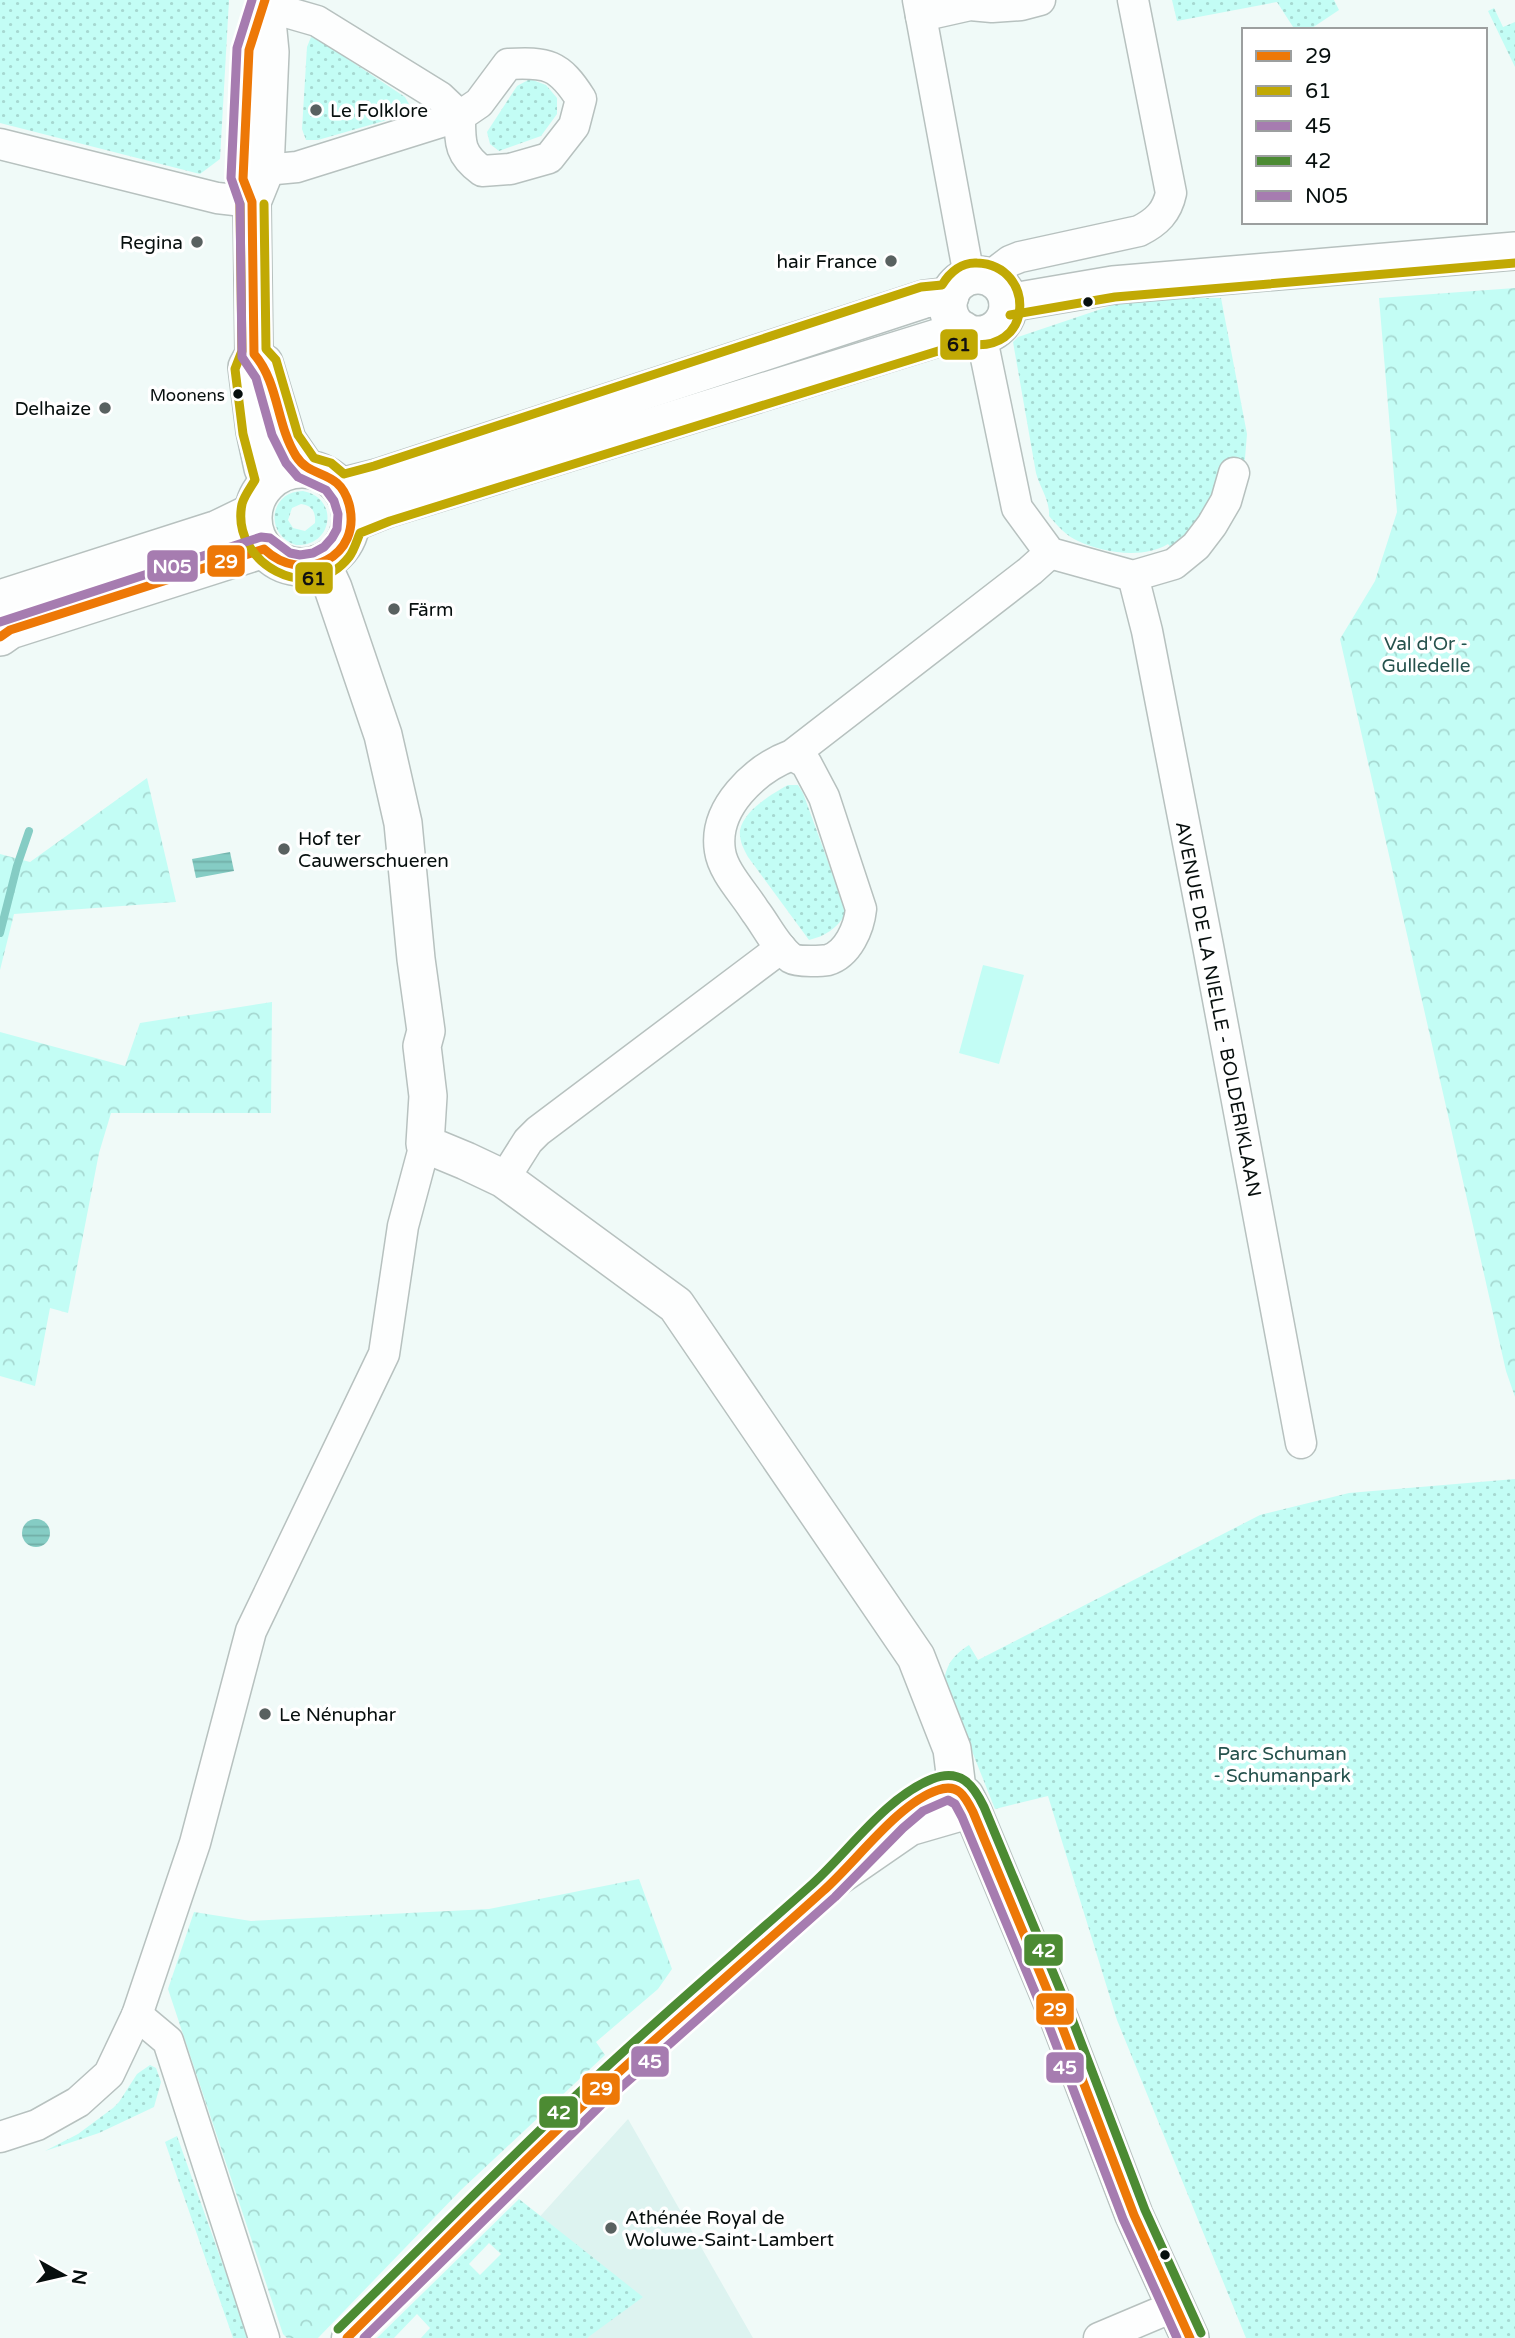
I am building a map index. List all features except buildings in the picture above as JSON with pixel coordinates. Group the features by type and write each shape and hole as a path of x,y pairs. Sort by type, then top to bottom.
{"street":[{"path":"351,523 386,509 972,332 988,333 1001,324 1005,318 979,288 920,8 1002,6 1040,0"},
{"path":"1133,0 1171,193 1168,205 1155,222 1139,231 1010,261 979,288 948,306 951,316 972,332 1017,508 1050,553 1133,576 1174,564 1196,546 1212,525 1226,501 1234,473"},
{"path":"0,144 217,198 259,186 297,167 460,116 440,97 317,21 265,3 249,50 243,180 259,186"},
{"path":"0,599 218,528 261,496 286,471 306,468 325,474 341,487 349,503 351,523 344,544 318,564 293,566 277,560 264,549 256,535 261,496 263,468 255,431 247,367 254,354 259,186"},
{"path":"341,487 366,482 925,299 979,288 1113,285 1515,251"},
{"path":"254,354 265,364 287,440 306,468"},
{"path":"0,637 10,630 264,549"},
{"path":"792,755 806,763 824,797 861,909 859,927 846,946 830,960 792,960 733,878 720,853 719,831 727,809 744,786 778,760 792,755 1050,553"},
{"path":"0,2137 37,2125 78,2102 108,2074 137,2015 195,1843 251,1631 384,1354 403,1226 425,1144 428,1096 422,1045 426,1031 416,959 404,823 383,735 333,588 318,564"},
{"name":"AVENUE DE LA NIELLE - BOLDERIKLAAN","path":"1133,576 1147,631 1301,1443"},
{"path":"504,1179 538,1131 781,948"},
{"path":"426,1031 435,1044 442,1109 447,1125 504,1179 676,1305 916,1657 952,1749 965,1801 1058,2016 1134,2215 1182,2322 1099,2338"},
{"path":"425,1144 504,1179"},
{"path":"347,2338 593,2096 827,1888 895,1819 916,1801 937,1790 965,1801"},
{"path":"137,2015 168,2041 264,2338"}],"shaded area":[{"path":"230,852 234,871 196,878 192,859"},
{"path":"36,1519 46,1523 50,1533 46,1543 36,1547 26,1543 22,1533 26,1523"},
{"name":"Athénée Royal de Woluwe-Saint-Lambert","path":"628,2119 753,2338 427,2338 467,2297"}],"green space":[{"path":"0,0 229,0 220,159 200,174 0,123"},
{"path":"1172,0 1334,0 1339,10 1312,28 1294,28 1277,2 1177,21"},
{"path":"1494,8 1503,27 1515,22 1515,67 1488,11"},
{"path":"311,37 405,97 410,106 407,112 318,140 306,140 302,129 307,47"},
{"path":"530,79 546,85 557,98 557,114 541,136 499,151 490,144 487,132 517,86"},
{"name":"Val d'Or - Gulledelle","path":"1515,288 1515,1397 1506,1371 1340,639 1375,581 1397,512 1379,298"},
{"path":"1221,298 1247,434 1244,470 1217,490 1195,529 1173,550 1168,544 1158,549 1136,553 1099,549 1070,536 1049,516 1036,473 1013,342 1018,337 1119,303"},
{"path":"303,491 315,495 327,512 324,531 308,544 296,545 286,540 275,524 277,505 292,493","holes":["301,504 314,512 315,523 305,531 293,528 288,520 292,508"]},
{"path":"147,778 176,902 14,914 0,970 0,854 30,862"},
{"path":"788,785 798,785 803,793 845,915 830,931 809,940 748,857 740,837 743,823 753,809"},
{"path":"983,965 1024,975 999,1064 959,1053"},
{"path":"272,1002 271,1113 111,1113 99,1153 68,1313 50,1308 35,1386 0,1376 0,1032 125,1066 140,1023"},
{"name":"Parc Schuman - Schumanpark","path":"1515,1479 1515,2338 1246,2338 1117,2020 1048,1796 995,1809 944,1681 945,1675 952,1660 969,1645 978,1660 1260,1515 1349,1493"},
{"path":"639,1879 672,1969 658,1989 596,2042 605,2055 461,2190 318,2338 287,2338 283,2334 168,1989 194,1912 251,1921 489,1909"},
{"path":"150,2065 156,2068 161,2082 154,2107 99,2133 45,2151 78,2134 113,2108 137,2074"},
{"path":"177,2136 249,2338 233,2338 165,2142"},
{"path":"519,2199 643,2297 587,2338 421,2338 430,2328 417,2314 394,2338 377,2338","holes":["489,2243 501,2254 480,2275 469,2264"]}],"waterway":[{"path":"0,933 29,831"}],"transit line":[{"name":"N05","path":"0,622 261,537 270,538 290,553 313,553 324,547 337,529 338,514 334,501 326,490 298,477 286,463 272,435 256,378 242,357 240,204 231,178 237,48 252,0"},
{"name":"29","path":"0,637 10,630 264,549 279,560 296,565 312,565 339,551 347,539 351,523 349,504 344,493 332,479 309,469 296,456 289,444 268,378 254,354 252,202 243,179 249,50 265,0"},
{"name":"61","path":"240,204 242,351 235,369 243,434 255,480 242,504 242,525 248,544 260,560 276,571 295,578 314,578 333,571 351,555 360,533 390,521 964,343 987,344 1004,337 1015,325 1020,309 1018,293 1010,278 997,268 977,263 966,264 953,272 942,285 921,287 344,474 331,463 314,458 298,435 276,360 266,349 264,204"},
{"name":"61","path":"1010,315 1115,297 1515,263"},
{"name":"42","path":"338,2329 584,2088 809,1887 882,1813 914,1788 932,1779 950,1776 958,1777 970,1785 984,1807 1069,2011 1145,2210 1201,2333"},
{"name":"29","path":"347,2338 562,2125 823,1891 893,1820 923,1797 945,1788 960,1792 973,1812 1058,2016 1134,2215 1190,2338"},
{"name":"45","path":"364,2338 601,2105 835,1897 903,1828 923,1811 948,1800 955,1804 962,1817 1047,2021 1123,2219 1177,2338"}],"place":[{"name":"Le Folklore","path":"316,110"},
{"name":"Regina","path":"197,242"},
{"name":"hair France","path":"891,261"},
{"name":"Moonens","path":"238,394"},
{"name":"Delhaize","path":"105,408"},
{"name":"Färm","path":"394,609"},
{"name":"Hof ter Cauwerschueren","path":"284,849"},
{"name":"Le Nénuphar","path":"265,1714"},
{"name":"Athénée Royal de Woluwe-Saint-Lambert","path":"611,2228"}]}
